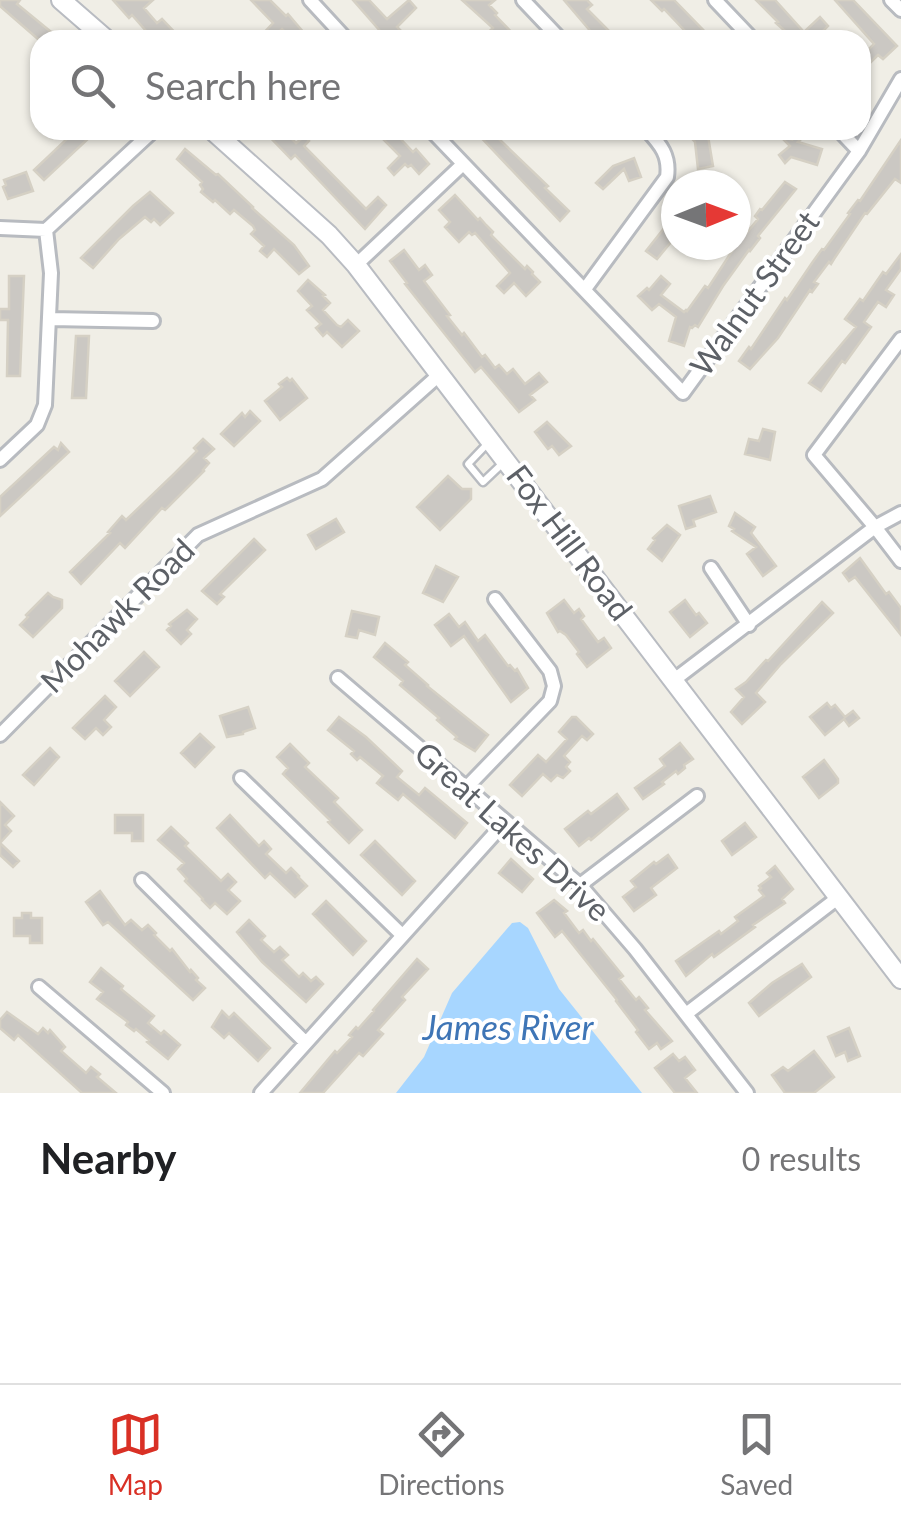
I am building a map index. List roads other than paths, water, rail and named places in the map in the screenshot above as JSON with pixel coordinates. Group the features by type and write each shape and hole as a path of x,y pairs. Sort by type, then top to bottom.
{"main road":[{"path":"61,0 96,30"},
{"name":"Fox Hill Road","path":"223,140 356,264 901,979"}],"street":[{"path":"310,0 338,30"},
{"path":"523,0 552,30"},
{"path":"715,0 744,30"},
{"path":"892,0 901,10"},
{"name":"Walnut Street","path":"871,130 901,79"},
{"path":"0,228 46,230 143,140"},
{"name":"Walnut Street","path":"440,140 683,393 865,140"},
{"path":"585,289 667,177 666,154 655,140"},
{"path":"849,140 859,151"},
{"path":"356,264 463,164"},
{"path":"0,460 37,426 46,406 51,274 46,230"},
{"path":"51,319 152,321"},
{"path":"901,339 814,455 901,561"},
{"name":"Mohawk Road","path":"0,735 198,535 322,479 440,375"},
{"path":"674,680 875,527 901,513"},
{"path":"710,568 748,625"},
{"path":"467,787 550,701 554,686 550,671 496,598"},
{"name":"Great Lakes Drive","path":"338,678 580,885 747,1093"},
{"path":"240,778 402,935"},
{"path":"580,885 697,796"},
{"path":"261,1093 505,822"},
{"path":"142,880 305,1042"},
{"path":"686,1014 839,897"},
{"path":"40,987 162,1093"}],"lane":[{"path":"490,441 468,464 483,482 506,461"}],"water":[{"name":"James River","path":"520,922 528,928 559,989 642,1093 396,1093 424,1057 452,993 512,923"}]}
